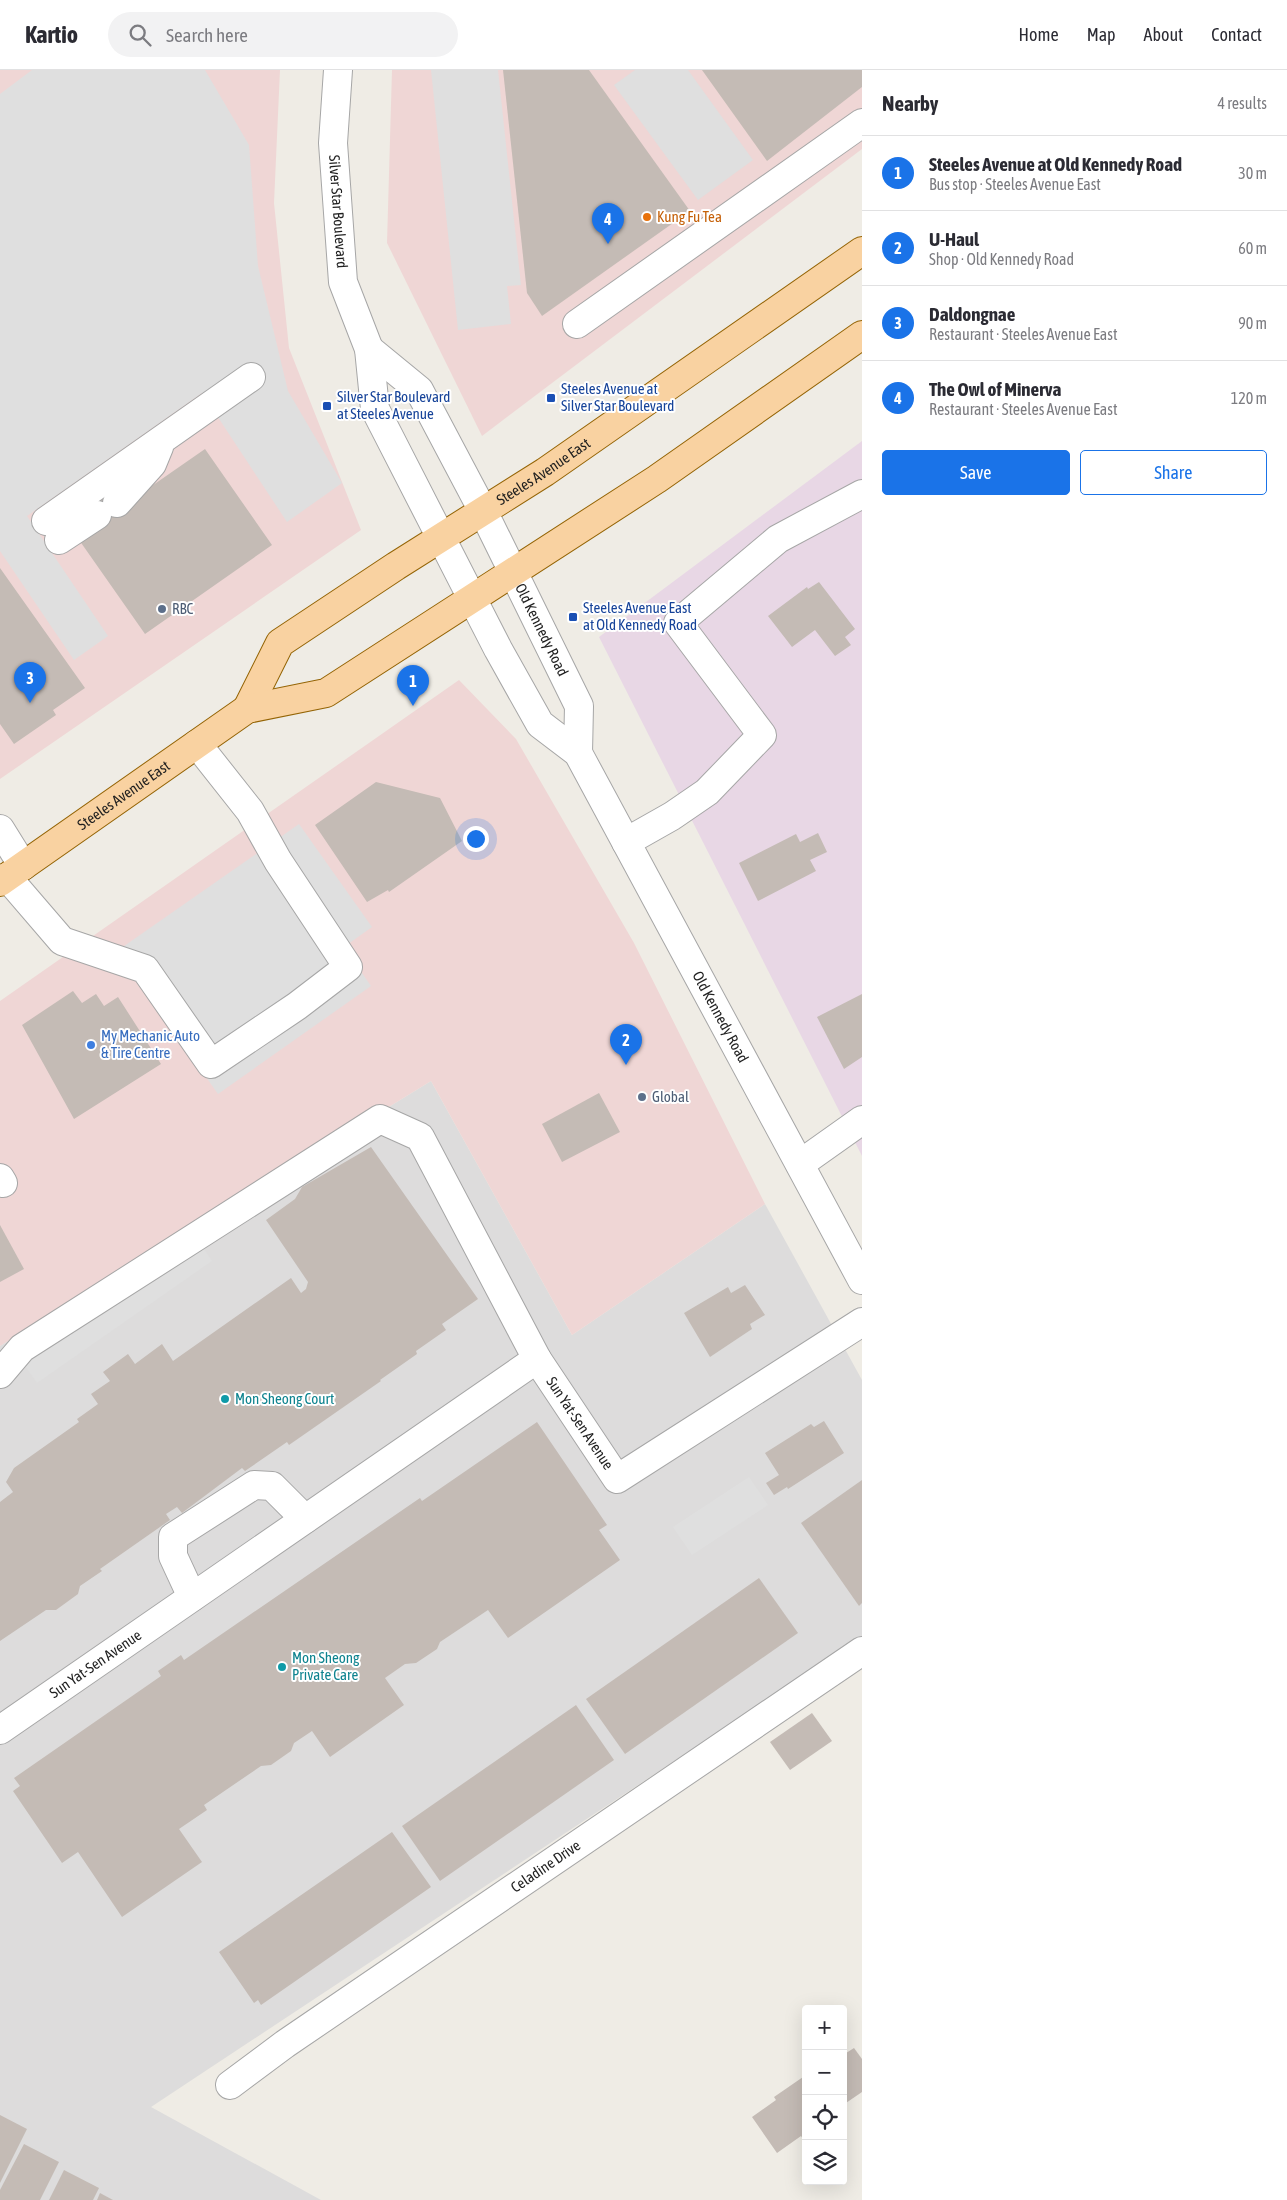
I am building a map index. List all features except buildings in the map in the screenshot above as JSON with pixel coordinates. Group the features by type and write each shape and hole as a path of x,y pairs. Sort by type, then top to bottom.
{"main road":[{"name":"Steeles Avenue East","path":"247,709 280,643 545,472 862,251"},
{"name":"Steeles Avenue East","path":"10,875 247,709 326,693 657,479 862,335"}],"street":[{"name":"Silver Star Boulevard","path":"338,70 332,143 343,282 369,349 375,409 472,598"},
{"path":"577,324 862,123"},
{"name":"Silver Star Boulevard","path":"369,349 419,390 483,511"},
{"path":"161,441 152,464 107,509 52,531 161,441 251,378"},
{"path":"626,842 672,816 706,792 762,735 678,623 778,539 862,494"},
{"name":"Old Kennedy Road","path":"483,511 579,706 578,753"},
{"name":"Old Kennedy Road","path":"472,598 540,724 578,753 862,1280"},
{"path":"0,829 10,875 62,941 145,969 211,1064 296,1006 348,967 278,861 250,811 197,744"},
{"path":"0,1374 22,1348 380,1119 420,1137 537,1359"},
{"path":"800,1164 862,1120"},
{"name":"Sun Yat-Sen Avenue","path":"0,1730 537,1359 617,1479 862,1322"},
{"path":"192,1597 173,1556 173,1537 254,1485 272,1486 305,1519"},
{"name":"Celadine Drive","path":"230,2085 285,2044 862,1651"}],"shaded area":[{"path":"0,70 280,70 274,203 289,348 361,530 0,779"},
{"path":"32,70 205,70 249,145 258,266 288,391 342,483 287,522 202,393 27,516 108,636 74,660 0,551 0,94"},
{"path":"392,70 862,70 862,149 482,436 387,243"},
{"path":"431,70 498,70 521,285 507,286 511,324 458,330"},
{"path":"635,70 688,70 753,160 698,200 614,85"},
{"path":"862,441 862,1156 599,637"},
{"path":"459,680 516,739 634,943 765,1204 572,1335 431,1081 0,1346 0,1001"},
{"path":"299,824 372,927 344,947 371,986 218,1094 117,951"},
{"path":"431,1081 572,1335 765,1204 862,1380 862,1637 151,2107 321,2200 0,2200 0,1346"},
{"path":"198,1240 212,1261 37,1383 23,1363"},
{"path":"749,1477 768,1505 692,1555 673,1527"}],"place":[{"name":"Kung Fu Tea","path":"647,217"},
{"name":"The Owl of Minerva","path":"608,244"},
{"name":"Steeles Avenue at Silver Star Boulevard","path":"551,398"},
{"name":"Silver Star Boulevard at Steeles Avenue","path":"327,406"},
{"name":"RBC","path":"162,609"},
{"name":"Steeles Avenue East at Old Kennedy Road","path":"573,617"},
{"name":"Daldongnae","path":"30,703"},
{"name":"Steeles Avenue at Old Kennedy Road","path":"413,706"},
{"name":"My Mechanic Auto & Tire Centre","path":"91,1045"},
{"name":"U-Haul","path":"626,1065"},
{"name":"Global","path":"642,1097"},
{"name":"Mon Sheong Court","path":"225,1399"},
{"name":"Mon Sheong Private Care","path":"282,1667"}]}
